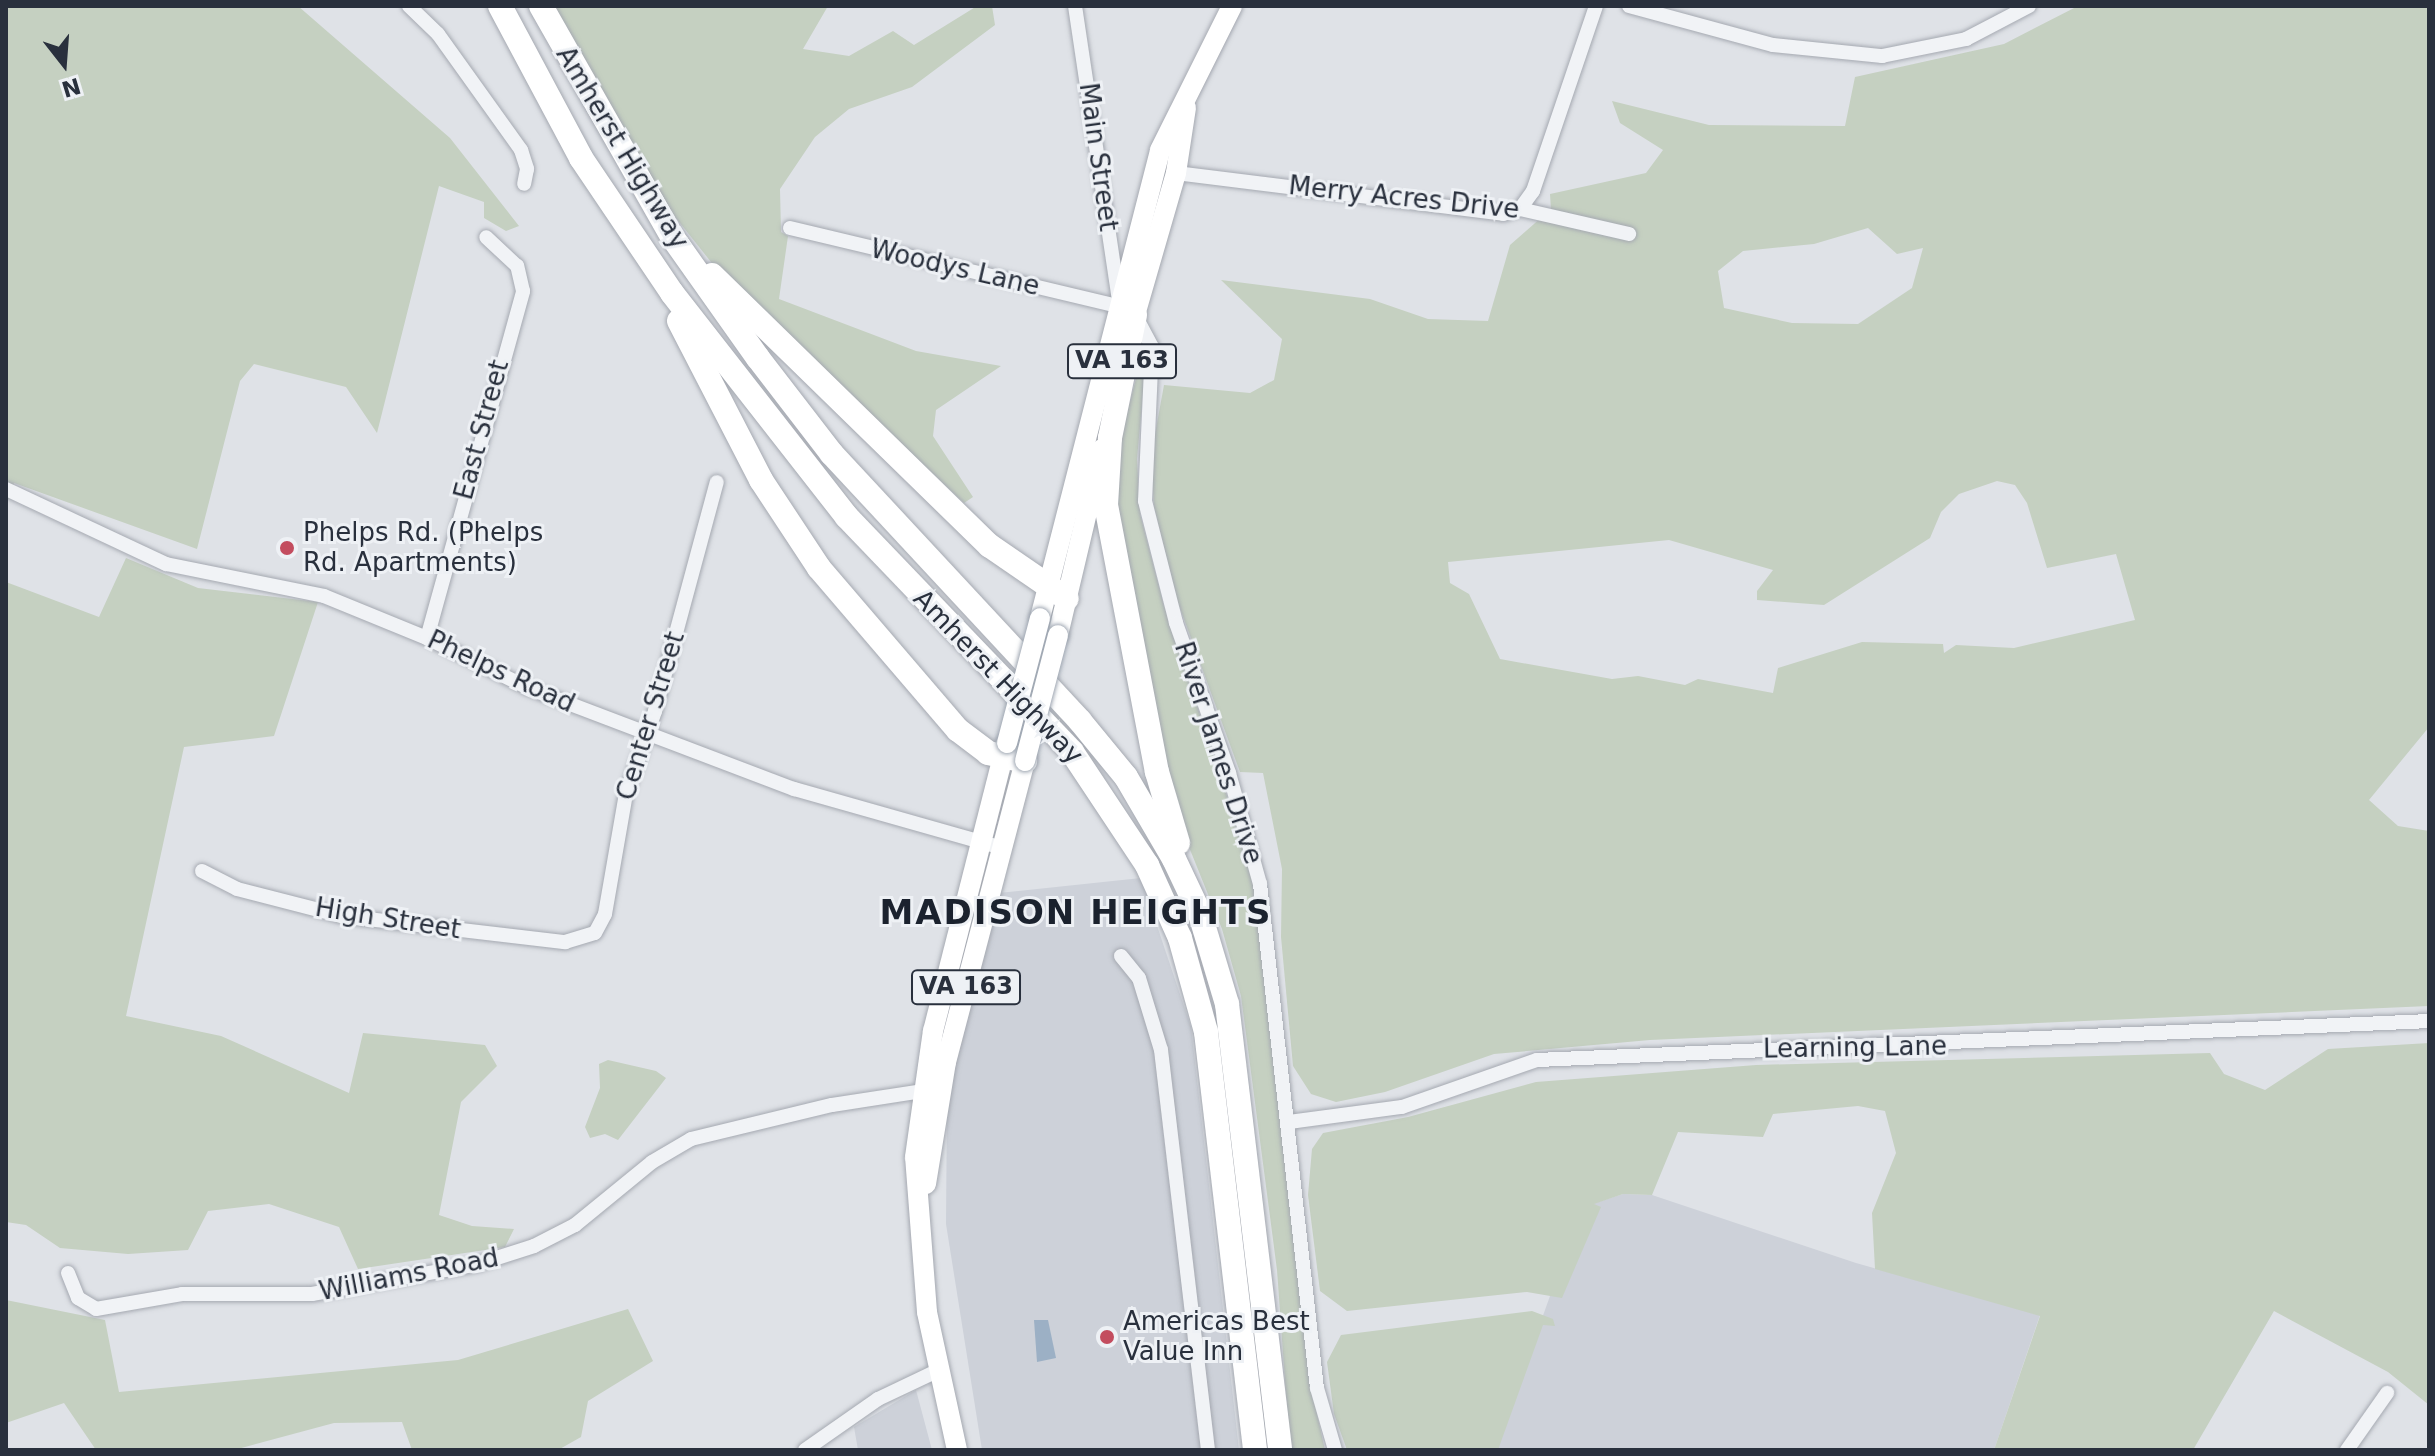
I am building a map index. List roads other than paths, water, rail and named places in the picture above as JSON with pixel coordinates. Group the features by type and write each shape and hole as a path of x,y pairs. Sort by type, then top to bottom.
{"highway":[{"name":"Amherst Highway","path":"500,6 627,233 847,517 1072,752 1147,865 1180,938 1206,1032 1255,1450"},
{"name":"Amherst Highway","path":"541,6 644,189 731,321 832,454 1126,777 1200,914 1227,1004 1235,1053 1280,1450"},
{"path":"644,189 714,277 990,546 1057,594"},
{"path":"627,233 761,480 819,568 958,730 988,753 1012,754"},
{"path":"1128,311 1110,438 1106,505 1157,772 1200,914"}],"main road":[{"name":"VA 163","path":"957,1450 937,1371 919,1215 915,1157 922,1091 981,842 1058,635 1057,594 1128,311 1160,150 1232,6"},
{"name":"VA 163","path":"1128,311 1176,173 1189,88"},
{"name":"VA 163","path":"919,1215 946,1062 1002,848 1012,754 1040,618 1057,594"}],"street":[{"path":"409,6 438,34 521,150 527,169 524,184"},
{"name":"Main Street","path":"1075,6 1128,311"},
{"path":"1520,209 1533,191 1596,6"},
{"path":"1629,6 1773,45 1882,56 1966,39 2029,6"},
{"name":"Merry Acres Drive","path":"1176,173 1503,214 1520,209 1629,234"},
{"name":"Woodys Lane","path":"790,228 1128,311"},
{"name":"East Street","path":"427,638 523,291 517,266 486,237"},
{"name":"River James Drive","path":"1128,311 1155,359 1143,472 1151,536 1246,825 1260,884 1317,1388 1335,1450"},
{"name":"Center Street","path":"580,941 595,933 605,914 626,794 647,733 717,482"},
{"name":"Phelps Road","path":"6,489 166,564 324,596 427,638 528,688 794,789 1002,848"},
{"name":"High Street","path":"202,871 237,889 342,916 580,941"},
{"path":"1121,956 1139,978 1161,1050 1208,1450"},
{"name":"Learning Lane","path":"1289,1122 1402,1107 1537,1060 2429,1021"},
{"name":"Williams Road","path":"68,1273 78,1298 96,1309 182,1294 312,1294 478,1264 534,1246 575,1225 652,1162 691,1139 832,1105 922,1091"},
{"path":"805,1450 878,1399 937,1371"},
{"path":"2347,1450 2387,1393"}],"water":[{"path":"1034,1320 1048,1320 1056,1358 1037,1362"}],"place":[{"name":"Phelps Rd. (Phelps Rd. Apartments)","path":"287,548"},
{"name":"Americas Best Value Inn","path":"1107,1337"}],"district":[{"name":"MADISON HEIGHTS","path":"1076,913"}]}
